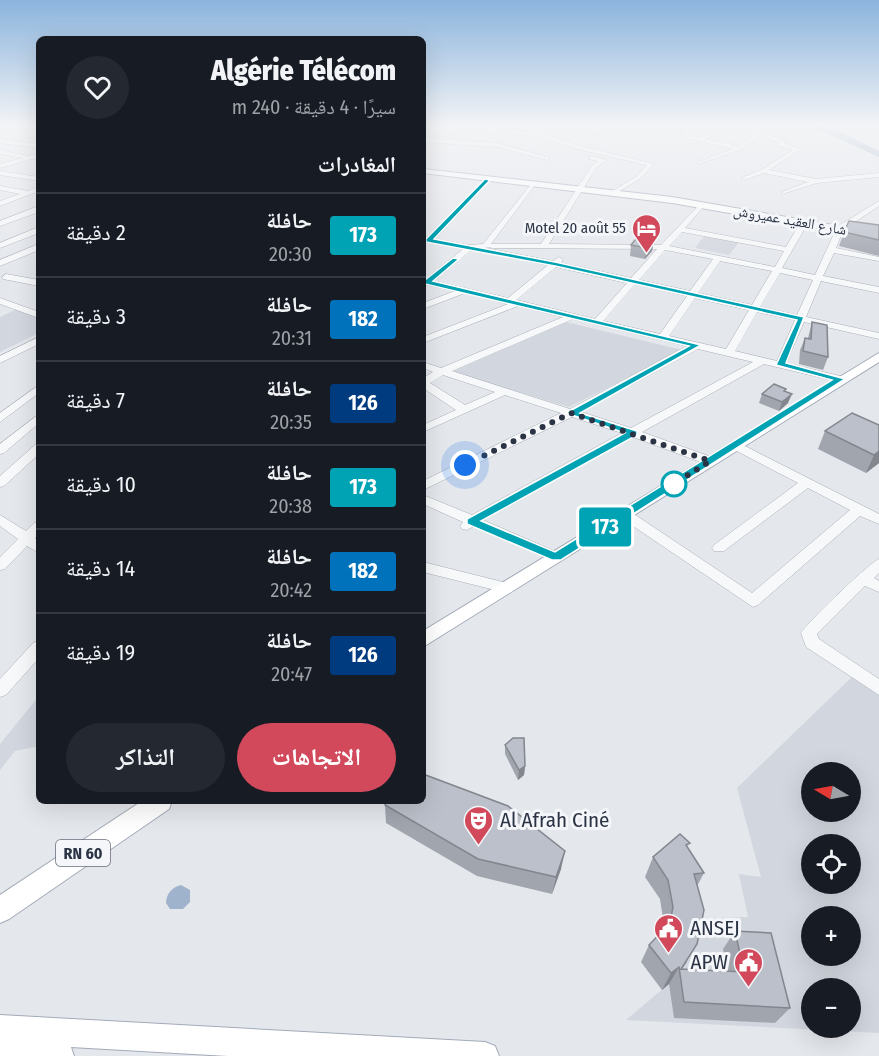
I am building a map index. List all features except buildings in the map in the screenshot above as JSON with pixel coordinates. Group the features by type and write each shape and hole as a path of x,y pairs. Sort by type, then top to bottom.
{"main road":[{"name":"شارع العقيد عميروش","path":"441,174 701,205 879,236"},
{"name":"شارع العقيد عميروش","path":"443,174 701,205"},
{"path":"426,638 840,379 879,357"},
{"name":"RN 60","path":"2,907 156,804"},
{"path":"2,1034 60,1056"},
{"path":"2,1034 485,1056"}],"street":[{"path":"7,174 36,179"},
{"path":"544,246 589,174"},
{"path":"613,193 642,174"},
{"path":"744,178 754,174"},
{"path":"780,174 816,181"},
{"path":"784,193 816,181 879,175"},
{"path":"0,187 21,177"},
{"path":"426,240 487,180"},
{"path":"485,246 532,185"},
{"path":"0,187 36,194"},
{"path":"0,204 36,190"},
{"path":"780,365 840,229 879,203"},
{"path":"597,322 701,205"},
{"path":"0,224 36,210"},
{"path":"729,353 804,223"},
{"path":"680,229 789,250"},
{"path":"0,246 36,231"},
{"path":"426,240 555,264 879,336"},
{"path":"426,280 470,248 485,246 663,248 879,290"},
{"path":"426,339 514,302 573,247"},
{"path":"0,263 36,248"},
{"path":"831,250 879,259"},
{"path":"663,338 718,258"},
{"path":"6,277 36,282"},
{"path":"426,281 840,379"},
{"path":"426,305 464,291"},
{"path":"0,302 36,314"},
{"path":"426,380 442,371 573,316"},
{"path":"0,360 35,343"},
{"path":"0,366 35,343"},
{"path":"426,485 571,413 697,345"},
{"path":"469,524 762,361"},
{"path":"426,366 633,433 710,461"},
{"path":"426,384 464,410"},
{"path":"0,419 36,390"},
{"path":"426,427 505,392"},
{"path":"22,401 36,410"},
{"path":"0,450 36,420"},
{"path":"735,445 879,520"},
{"path":"0,483 36,451"},
{"path":"719,548 807,483"},
{"path":"426,501 469,524"},
{"path":"426,508 553,559"},
{"path":"626,515 753,601 858,510"},
{"path":"0,519 36,546"},
{"path":"0,565 36,529"},
{"path":"879,564 808,636 812,642 879,688"},
{"path":"426,568 507,588"},
{"path":"863,579 879,587"},
{"path":"0,690 36,650"}],"shaded area":[{"path":"705,235 740,241 729,255 695,248"},
{"path":"17,309 36,316 36,334 0,352 0,317"},
{"path":"566,322 682,350 569,407 451,372"},
{"path":"855,674 879,689 879,1033 861,1032 861,978 801,978 801,1029 626,1020 678,976 693,919 748,917 739,874 761,877 737,788"},
{"path":"36,700 36,747 15,751 0,770 0,744"}],"water":[{"path":"181,885 190,890 190,902 183,909 170,909 166,903 168,894 172,889"}],"bus line":[{"name":"173","path":"456,259 428,282 697,345 571,413 633,433 471,521 556,557 840,379 780,365 801,318 555,264 429,240 487,180"}],"place":[{"name":"Motel 20 août 55","path":"647,254"},
{"name":"Al Afrah Ciné","path":"479,846"},
{"name":"ANSEJ","path":"669,954"},
{"name":"APW","path":"749,988"}],"route":[{"path":"465,465 571,413 710,461 674,484"}]}
